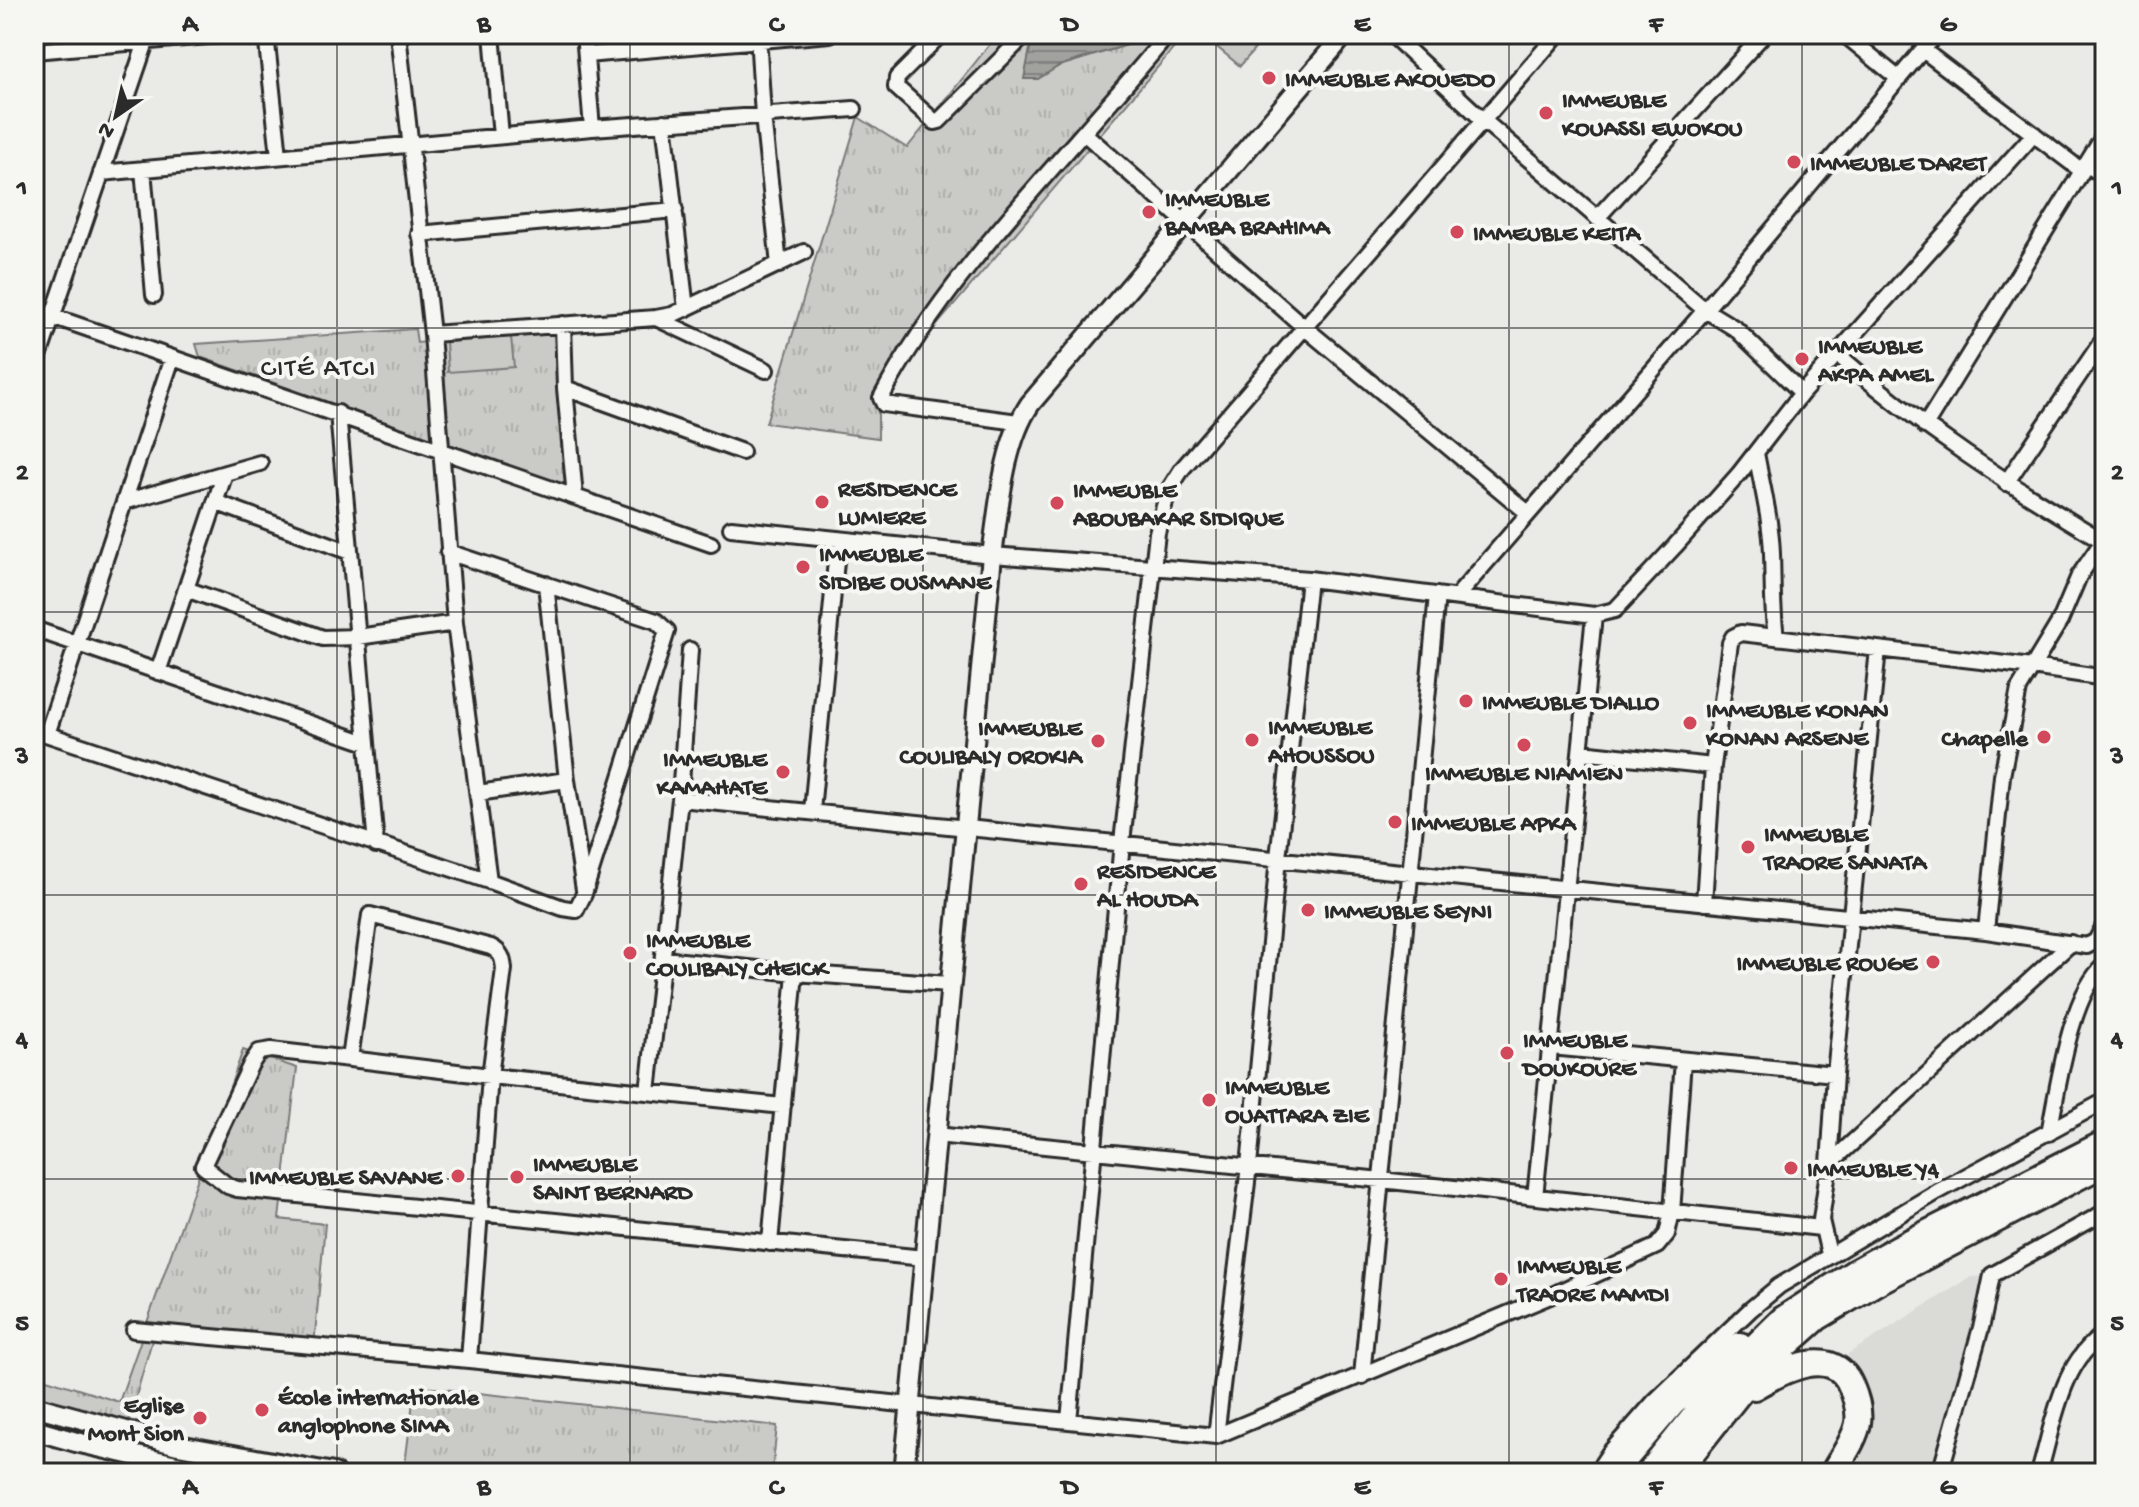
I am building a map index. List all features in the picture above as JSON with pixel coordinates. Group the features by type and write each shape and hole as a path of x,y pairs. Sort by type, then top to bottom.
{"highway":[{"path":"1613,1473 1673,1403 1720,1360 1754,1335 1876,1260 2105,1143"},
{"path":"1676,1473 1754,1374 1817,1318 1877,1282 2105,1163"},
{"path":"1649,1473 1733,1368 1783,1319"},
{"path":"1721,1414 1750,1389 1785,1369 1812,1363 1835,1367 1849,1382 1857,1404 1858,1422 1833,1473"}],"street":[{"path":"34,51 231,34"},
{"path":"266,34 279,156"},
{"path":"398,34 432,334 455,623 489,881"},
{"path":"492,34 501,136"},
{"path":"584,34 592,128"},
{"path":"586,55 758,37 830,34"},
{"path":"937,38 896,83 896,87 935,122 1026,34"},
{"path":"1018,422 884,404 881,398 906,353 974,261 1168,34"},
{"path":"904,1473 992,555 1010,450 1018,422 1185,220 1345,34"},
{"path":"1391,34 1483,120 1597,218 1705,310 1736,329 1802,393"},
{"path":"1069,1421 1122,842 1160,516 1174,481 1558,34"},
{"path":"1597,218 1764,34"},
{"path":"1844,34 1899,79"},
{"path":"1457,596 1705,310 1936,34"},
{"path":"758,37 779,265"},
{"path":"34,371 146,42"},
{"path":"1923,50 2034,134 2084,168 2105,176"},
{"path":"101,173 592,128 854,109"},
{"path":"664,122 686,309"},
{"path":"1084,133 1304,327 1528,513"},
{"path":"731,528 992,555 1309,579 1594,615 1615,610 1756,453 1802,393 2034,134"},
{"path":"1925,426 2105,134"},
{"path":"143,169 154,295"},
{"path":"419,234 675,210"},
{"path":"432,334 656,318 686,309 804,252"},
{"path":"34,310 711,544"},
{"path":"656,318 766,370"},
{"path":"563,324 565,388 575,497"},
{"path":"2006,483 2105,337"},
{"path":"1837,354 1925,426 2006,483 2104,540 2079,576 2060,621 2019,689 2002,776 1986,931"},
{"path":"172,358 77,645 40,732 570,910 577,908 667,631 656,621 448,552"},
{"path":"565,388 742,452"},
{"path":"338,413 376,845"},
{"path":"1756,453 1772,554 1776,637"},
{"path":"124,502 260,463"},
{"path":"158,672 225,473"},
{"path":"215,502 350,552"},
{"path":"812,811 838,540"},
{"path":"1216,1436 1249,1166 1278,858 1309,579"},
{"path":"546,584 567,780 584,894"},
{"path":"186,589 315,636 358,637 455,623"},
{"path":"1362,1376 1437,595"},
{"path":"1535,1197 1594,615"},
{"path":"34,629 367,743"},
{"path":"1704,903 1713,766 1733,637 1741,633 2105,678"},
{"path":"1829,1254 1821,1228 1878,649"},
{"path":"648,1092 680,799 690,650"},
{"path":"1581,752 1713,766"},
{"path":"478,793 567,780"},
{"path":"680,799 1986,931 2087,946 2096,941 2105,924"},
{"path":"350,1059 370,915 491,947 500,953 504,969 490,1076 469,1360"},
{"path":"2096,941 2105,957"},
{"path":"1829,1164 2071,943"},
{"path":"664,959 795,973 949,984"},
{"path":"2049,1133 2066,1049 2090,979 2105,965"},
{"path":"770,1243 795,973"},
{"path":"1551,1047 1835,1074"},
{"path":"783,1106 271,1050 259,1052 251,1064 203,1166 228,1186 237,1189 924,1258"},
{"path":"134,1330 469,1360 1216,1436 1564,1290 1657,1246 1667,1234 1672,1212 1683,1060"},
{"path":"1596,1473 1610,1452 1654,1402 1768,1294 1829,1254 1937,1192 2105,1101"},
{"path":"936,1135 1821,1228"},
{"path":"1940,1473 1982,1324 1992,1275 2105,1212"},
{"path":"2039,1473 2069,1375 2082,1353 2105,1334"},
{"path":"34,1406 178,1445 334,1473"},
{"path":"34,1430 211,1473"}],"shaded area":[{"path":"1044,34 1140,34 1130,44 1059,66 1038,79 1024,79 1031,44"},
{"path":"1998,1276 1947,1473 1851,1473 1862,1436 1848,1354 1971,1277"}],"green space":[{"path":"998,34 1044,34 1031,44 1025,79 1038,78 1059,66 1130,44 1140,34 1186,34 878,394 878,438 766,423 858,117 907,148"},
{"path":"1201,34 1268,34 1240,66"},
{"path":"415,329 417,343 554,330 566,486 200,357 196,344"},
{"path":"511,337 514,367 448,372 446,342"},
{"path":"243,1050 297,1068 279,1219 325,1224 314,1346 155,1330 127,1427 34,1397 34,1375 119,1402"},
{"path":"415,1386 777,1426 772,1473 404,1472"}],"place":[{"name":"IMMEUBLE AKOUEDO","path":"1269,78"},
{"name":"IMMEUBLE KOUASSI EWOKOU","path":"1546,113"},
{"name":"IMMEUBLE DARET","path":"1794,162"},
{"name":"IMMEUBLE BAMBA BRAHIMA","path":"1149,212"},
{"name":"IMMEUBLE KEITA","path":"1457,232"},
{"name":"IMMEUBLE AKPA AMEL","path":"1802,359"},
{"name":"RESIDENCE LUMIERE","path":"822,502"},
{"name":"IMMEUBLE ABOUBAKAR SIDIQUE","path":"1057,503"},
{"name":"IMMEUBLE SIDIBE OUSMANE","path":"803,567"},
{"name":"IMMEUBLE DIALLO","path":"1466,701"},
{"name":"IMMEUBLE KONAN KONAN ARSENE","path":"1690,723"},
{"name":"Chapelle","path":"2044,737"},
{"name":"IMMEUBLE AHOUSSOU","path":"1252,740"},
{"name":"IMMEUBLE COULIBALY OROKIA","path":"1098,741"},
{"name":"IMMEUBLE NIAMIEN","path":"1524,745"},
{"name":"IMMEUBLE KAMAHATE","path":"783,772"},
{"name":"IMMEUBLE APKA","path":"1395,822"},
{"name":"IMMEUBLE TRAORE SANATA","path":"1748,847"},
{"name":"RESIDENCE AL HOUDA","path":"1081,884"},
{"name":"IMMEUBLE SEYNI","path":"1308,910"},
{"name":"IMMEUBLE COULIBALY CHEICK","path":"630,953"},
{"name":"IMMEUBLE ROUGE","path":"1933,962"},
{"name":"IMMEUBLE DOUKOURE","path":"1507,1053"},
{"name":"IMMEUBLE OUATTARA ZIE","path":"1209,1100"},
{"name":"IMMEUBLE Y4","path":"1791,1168"},
{"name":"IMMEUBLE SAVANE","path":"458,1176"},
{"name":"IMMEUBLE SAINT BERNARD","path":"517,1177"},
{"name":"IMMEUBLE TRAORE MAMDI","path":"1501,1279"},
{"name":"École internationale anglophone SIMA","path":"262,1410"},
{"name":"Eglise Mont Sion","path":"200,1418"}],"district":[{"name":"CITÉ ATCI","path":"319,366"}]}
